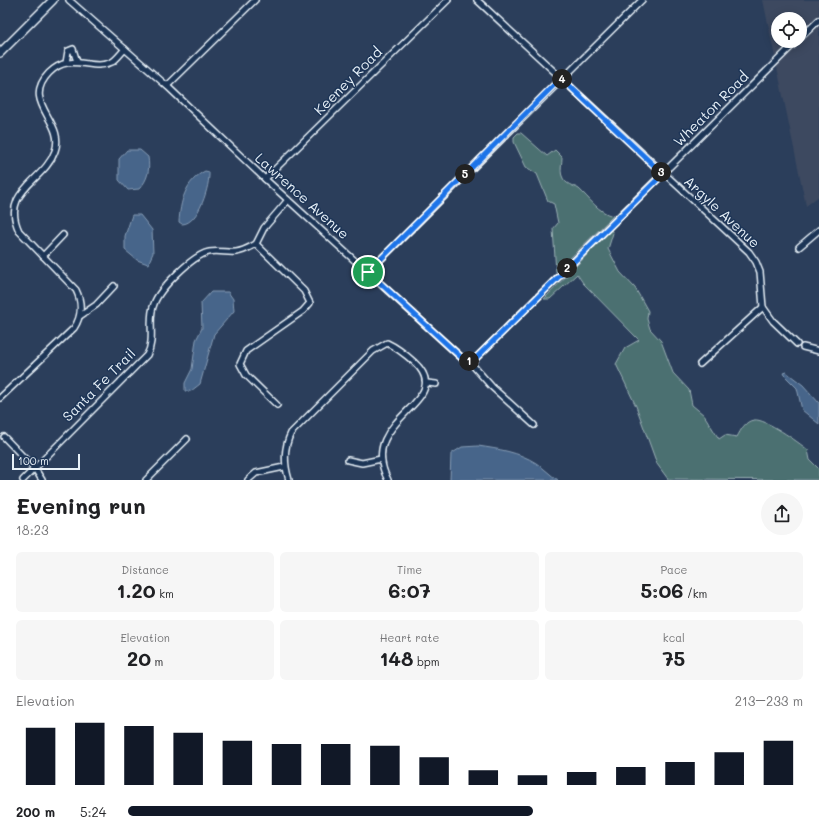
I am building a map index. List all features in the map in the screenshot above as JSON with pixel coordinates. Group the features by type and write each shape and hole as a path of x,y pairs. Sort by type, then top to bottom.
{"main road":[{"path":"0,53 53,0"}],"street":[{"name":"Lawrence Avenue","path":"69,0 167,86 265,179 463,359 469,361 492,388 534,425"},
{"path":"167,86 255,0"},
{"name":"Keeney Road","path":"265,179 448,0"},
{"name":"Argyle Avenue","path":"477,0 753,257 760,272 763,307"},
{"path":"368,272 561,78 642,0"},
{"path":"807,31 819,20"},
{"name":"Wheaton Road","path":"469,361 474,360 790,48"},
{"path":"66,63 68,51 73,49 77,62"},
{"path":"0,398 74,328 80,316 80,300 76,290 19,232 13,220 12,210 18,193 50,160 55,152 58,139 54,127 43,109 39,97 42,83 48,74 56,67 66,63 77,62 105,64 114,61 126,49"},
{"path":"277,405 246,375 240,364 246,351 303,311 310,303 304,291 256,244 264,228 288,200"},
{"path":"799,247 819,230"},
{"path":"43,256 63,235"},
{"name":"Santa Fe Trail","path":"23,480 147,355 151,344 152,308 162,291 193,260 202,254 212,252 236,252 256,244"},
{"path":"80,316 96,305 114,286"},
{"path":"700,364 763,307 773,321 798,344"},
{"path":"289,480 284,467 287,443 298,425 373,351 387,343 402,350 421,368 427,383 421,397 390,428 385,440 381,459 388,480"},
{"path":"804,347 819,351"},
{"path":"427,383 436,384"},
{"path":"4,438 35,469 42,480"},
{"path":"146,480 187,439"},
{"path":"348,460 362,462 381,459"},
{"path":"248,480 256,473 284,467"}],"shaded area":[{"path":"763,0 819,0 819,196 806,206 773,48 807,48 807,12 771,12 771,38"},
{"path":"127,150 140,150 148,157 148,174 139,189 128,190 119,180 119,159"},
{"path":"205,171 209,172 209,178 202,203 194,218 182,224 179,222 182,200 185,193 198,175"},
{"path":"132,215 140,215 152,230 153,253 148,264 137,260 125,250 125,236"},
{"path":"211,292 228,292 233,299 234,311 214,334 200,384 191,391 185,391 185,383 192,369 196,340 202,328 201,303"},
{"path":"786,372 803,385 819,403 819,424 802,410 797,388 784,375 783,373"},
{"path":"478,446 523,456 539,465 558,480 450,480 451,454 462,447"}],"green space":[{"path":"518,133 521,133 547,156 555,150 562,157 561,174 563,179 579,189 603,212 613,216 556,272 553,229 558,223 554,204 548,201 537,174 526,167 514,142 514,137"},
{"path":"611,230 613,233 608,249 620,272 635,288 648,311 647,319 650,329 661,341 673,373 689,390 692,405 704,415 719,439 725,435 737,437 748,422 759,420 781,431 808,450 810,460 819,469 819,480 668,479 657,464 636,406 616,364 625,348 639,340 583,283 577,274 550,299 544,299"}],"route":[{"path":"561,78 663,174 474,360 469,361 463,359 368,272 561,78"}]}
